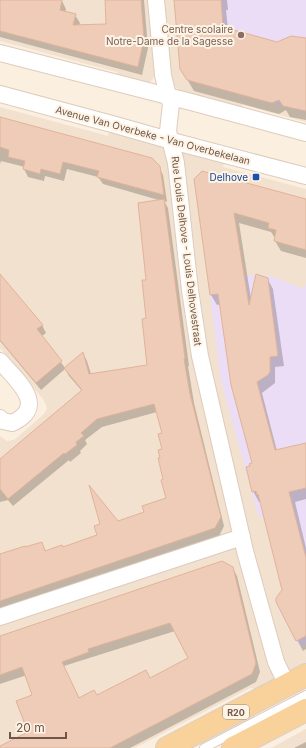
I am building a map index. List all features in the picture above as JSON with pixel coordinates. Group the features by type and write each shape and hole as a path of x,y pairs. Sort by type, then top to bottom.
{"main road":[{"name":"R20","path":"167,748 300,685"},
{"path":"233,748 306,710"}],"street":[{"name":"Rue Louis Delhove - Louis Delhovestraat","path":"156,0 163,75 171,104 168,131 172,142 176,163 190,290 200,356 242,536 275,658 300,685"},
{"path":"0,53 306,133"},
{"name":"Avenue Van Overbeke - Van Overbekelaan","path":"0,94 112,124 172,142 306,176"},
{"path":"0,360 24,389 30,402 28,410 22,419 12,423 4,421 0,418"},
{"path":"0,617 242,536"}],"lane":[{"path":"204,748 300,685"}],"shaded area":[{"path":"0,0 306,0 306,122 243,105 241,110 181,92 157,69 155,76 148,83 116,77 117,72 0,41"},
{"name":"Centre scolaire Notre-Dame de la Sagesse","path":"174,0 306,0 306,112 187,80 180,69"},
{"path":"0,107 108,136 109,131 224,162 223,167 306,189 306,665 260,690 250,688 135,748 0,748 0,436 7,441 14,440 44,414 47,409 43,399 0,348"},
{"path":"242,275 272,276 304,289 306,282 306,645 302,646 297,643 276,605 276,598 283,592 265,522 264,519 259,516 257,511 221,381 208,280"},
{"path":"306,729 306,748 271,748"}],"building":[{"path":"0,0 62,0 60,10 76,14 73,25 106,24 105,0 141,0 144,39 138,67 0,31"},
{"name":"Centre scolaire Notre-Dame de la Sagesse","path":"174,0 221,0 223,27 277,42 291,36 306,38 306,111 283,106 279,100 272,103 187,80 180,69"},
{"path":"0,117 152,158 160,166 164,195 97,177 99,171 63,162 60,174 41,169 40,174 23,169 25,161 8,157 9,150 0,147"},
{"path":"202,171 306,199 306,250 274,241 276,230 268,228 269,223 234,213 249,305 256,274 268,278 278,356 270,357 270,372 257,382 275,450 306,443 306,488 289,492 306,558 306,636 296,641 276,602 276,598 282,590 258,494 257,495 256,491 252,492 246,467 250,466 249,464 252,463 231,385 218,294 210,295 194,179"},
{"path":"164,199 184,359 190,394 221,517 215,528 0,601 0,554 42,542 45,551 62,545 63,547 97,535 94,526 100,524 89,485 118,521 144,512 142,506 166,498 161,480 163,479 158,458 160,458 158,450 162,449 158,434 162,433 154,404 97,419 81,433 84,436 76,442 77,445 65,454 64,453 8,499 0,489 0,459 82,390 64,368 83,352 89,374 147,365 142,319 146,318 142,280 146,280 138,203"},
{"path":"0,274 43,325 37,329 62,361 36,383 0,340"},
{"path":"222,561 233,567 256,663 252,674 110,748 0,748 0,746 28,732 16,701 32,695 22,667 0,675 0,636","holes":["170,623 188,658 150,678 146,670 97,695 94,690 79,698 62,662 89,652 88,649"]}],"place":[{"name":"Centre scolaire Notre-Dame de la Sagesse","path":"241,35"},
{"name":"Delhove","path":"256,177"}]}
